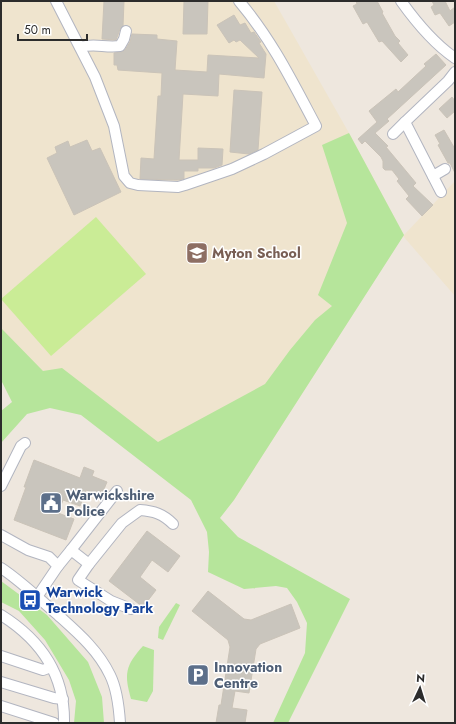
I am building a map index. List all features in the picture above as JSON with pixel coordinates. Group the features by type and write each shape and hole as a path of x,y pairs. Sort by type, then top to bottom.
{"street":[{"path":"59,2 95,77 113,123 122,170 127,181 141,186 178,188 232,169 268,152 316,126 276,51 255,20 239,1"},
{"path":"401,1 426,32 455,58"},
{"path":"80,47 90,44 111,47 120,46 126,31"},
{"path":"393,134 448,82 455,72"},
{"path":"405,122 441,192"},
{"path":"433,176 445,169"},
{"path":"1,486 21,446 25,443"},
{"path":"37,596 58,566 117,491"},
{"path":"131,609 111,601 78,580 122,523 140,510 159,513 168,518 174,524"},
{"path":"1,535 28,550 49,557 58,566"},
{"path":"71,550 89,564"},
{"path":"1,568 24,584 85,639 106,666 114,688 120,723"},
{"path":"1,615 31,639 40,649 56,675 63,699 64,723"},
{"path":"1,656 43,670 51,667"},
{"path":"1,682 54,698 63,699"},
{"path":"1,706 54,723"}],"shaded area":[{"name":"Myton School","path":"1,1 274,1 349,133 404,235 455,181 455,296 403,236 234,500 219,518 62,376 44,391 1,341"}],"green space":[{"path":"349,133 404,235 234,500 220,518 238,537 350,599 288,723 273,723 305,653 307,623 297,602 287,588 276,586 244,589 208,572 209,552 207,532 191,500 81,415 50,408 27,414 1,443 1,411 12,402 1,380 1,328 43,371 62,368 158,442 265,384 290,350 315,320 332,306 318,295 347,223 322,145"},
{"path":"96,217 146,274 51,356 1,299"},
{"path":"1,581 47,615 88,662 102,697 104,723 74,723 76,701 69,680 45,640 19,611 1,602"},
{"path":"176,603 180,605 163,640 158,638 159,627"},
{"path":"143,646 154,650 153,691 147,702 131,699 127,683 129,665"}],"building":[{"path":"104,1 124,1 123,26 120,29 116,40 102,39"},
{"path":"184,1 208,1 207,34 183,34"},
{"path":"356,1 377,1 395,36 400,41 398,43 408,55 401,62 382,41 379,42 367,22 363,24 353,6 357,4"},
{"path":"432,1 445,1 450,11 455,7 455,22 449,26 440,13 435,15 431,7 434,5"},
{"path":"234,15 240,25 245,23 251,33 254,32 261,42 259,43 266,54 264,78 219,74 218,96 183,94 179,160 198,160 198,148 223,149 222,165 214,168 198,168 198,171 184,171 184,179 140,179 141,158 154,159 158,96 161,96 162,73 118,70 117,65 114,65 114,53 125,50 130,42 132,34 157,35 157,39 177,41 175,70 207,72 208,55 259,58 240,40 236,42 234,40 229,43 217,25"},
{"path":"436,54 446,65 387,119 389,121 375,133 388,146 386,147 416,183 413,186 433,205 422,216 406,199 409,196 397,181 399,179 392,170 385,170 383,168 383,161 381,157 365,141 362,144 358,139 377,122 369,111 396,89 398,92 426,66 424,64"},
{"path":"234,90 262,92 258,150 249,154 230,152"},
{"path":"452,97 455,101 455,111 447,118 439,109"},
{"path":"444,130 455,149 455,173 438,145 440,144 435,135"},
{"path":"87,140 92,151 100,148 121,192 74,215 47,158 57,153 55,147 68,141 70,147"},
{"name":"Warwickshire Police","path":"34,460 80,478 84,467 94,471 92,476 107,482 101,496 86,490 80,506 63,500 58,513 74,519 66,540 14,520"},
{"path":"147,531 180,556 168,572 152,560 140,577 156,590 143,607 109,581"},
{"path":"208,591 244,619 251,620 291,604 300,628 260,644 256,649 249,693 235,691 232,708 247,710 245,723 216,723 219,705 221,705 230,647 228,640 192,611"}],"place":[{"name":"Myton School","path":"197,253"},
{"name":"Warwickshire Police","path":"51,503"},
{"name":"Warwick Technology Park","path":"30,600"},
{"name":"Innovation Centre","path":"198,675"}]}
